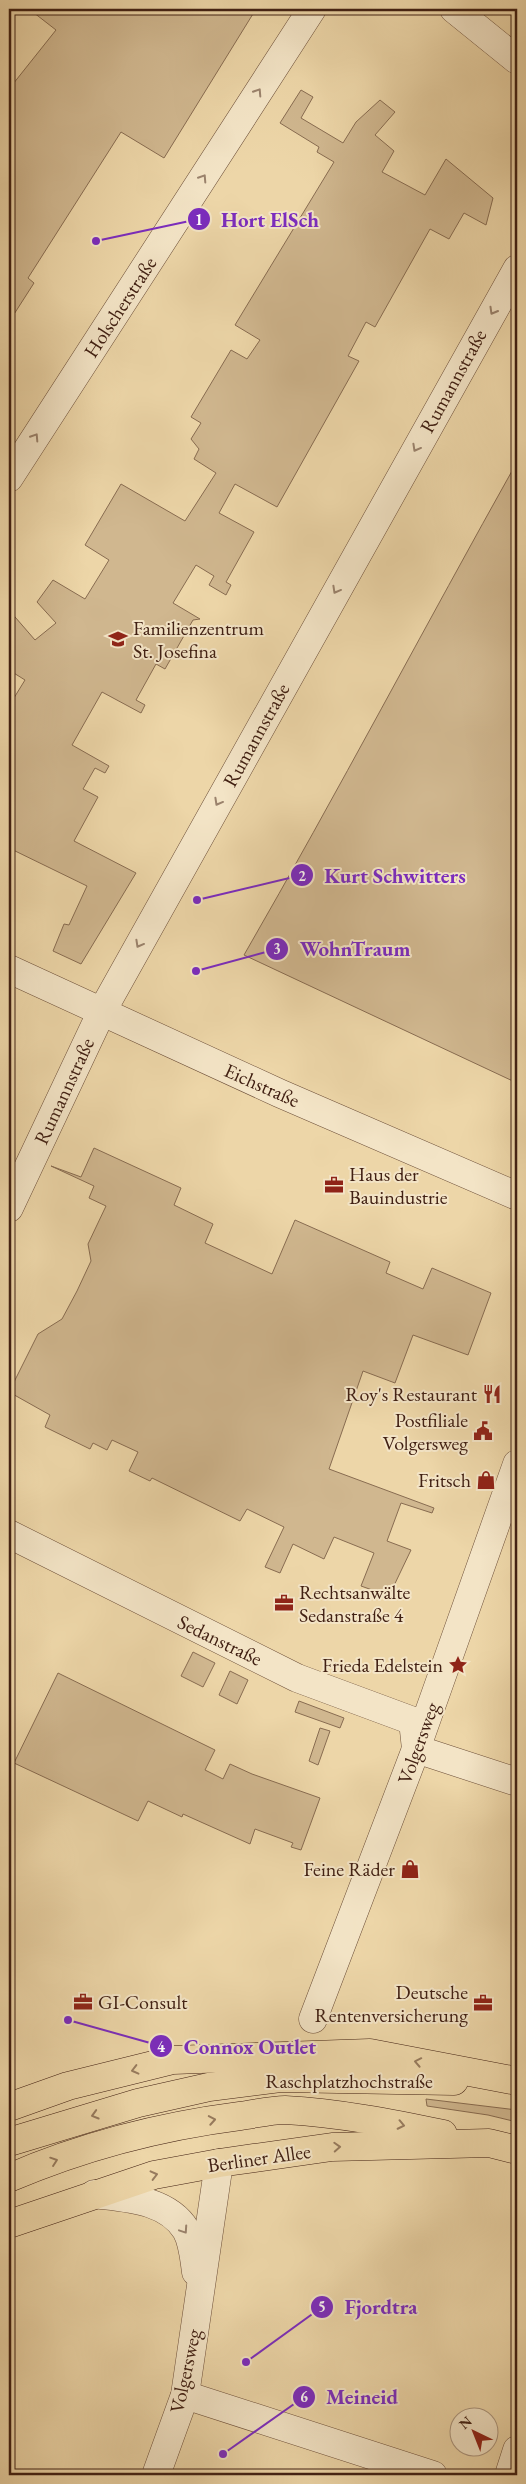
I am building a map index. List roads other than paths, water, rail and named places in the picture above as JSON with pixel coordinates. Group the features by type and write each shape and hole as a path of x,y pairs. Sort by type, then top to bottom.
{"main road":[{"path":"9,2107 68,2086 173,2060 370,2053 517,2081"},
{"name":"Raschplatzhochstraße","path":"9,2142 138,2103 209,2087 280,2078 375,2081 517,2081"},
{"name":"Raschplatzhochstraße","path":"9,2178 83,2151 148,2133 213,2119 284,2110 378,2120 489,2143"},
{"name":"Berliner Allee","path":"9,2224 154,2175 219,2163 332,2147 489,2143 517,2150"}],"street":[{"name":"Holscherstraße","path":"9,478 312,9"},
{"path":"454,9 517,60"},
{"name":"Rumannstraße","path":"9,1208 101,1012 517,269"},
{"name":"Eichstraße","path":"9,969 101,1012 517,1196"},
{"name":"Volgersweg","path":"313,2019 416,1748 517,1464"},
{"name":"Sedanstraße","path":"9,1534 297,1678 413,1721 416,1748"},
{"path":"416,1748 517,1782"},
{"name":"Volgersweg","path":"156,2475 185,2395 219,2163"},
{"name":"Volgersweg","path":"94,2194 142,2200 165,2211 176,2219 186,2230 191,2243 200,2294"},
{"path":"185,2395 433,2475"},
{"path":"509,2475 517,2450"}],"place":[{"name":"Hort ElSch","path":"96,241"},
{"name":"Familienzentrum St. Josefina","path":"118,639"},
{"name":"Kurt Schwitters","path":"197,900"},
{"name":"WohnTraum","path":"196,971"},
{"name":"Haus der Bauindustrie","path":"334,1185"},
{"name":"Roy's Restaurant","path":"492,1394"},
{"name":"Postfiliale Volgersweg","path":"483,1431"},
{"name":"Fritsch","path":"486,1480"},
{"name":"Rechtsanwälte Sedanstraße 4","path":"284,1603"},
{"name":"Frieda Edelstein","path":"458,1665"},
{"name":"Feine Räder","path":"410,1869"},
{"name":"GI-Consult","path":"83,2002"},
{"name":"Deutsche Rentenversicherung","path":"483,2003"},
{"name":"Connox Outlet","path":"68,2020"},
{"name":"Fjordtra","path":"246,2362"},
{"name":"Meineid","path":"223,2454"}]}
